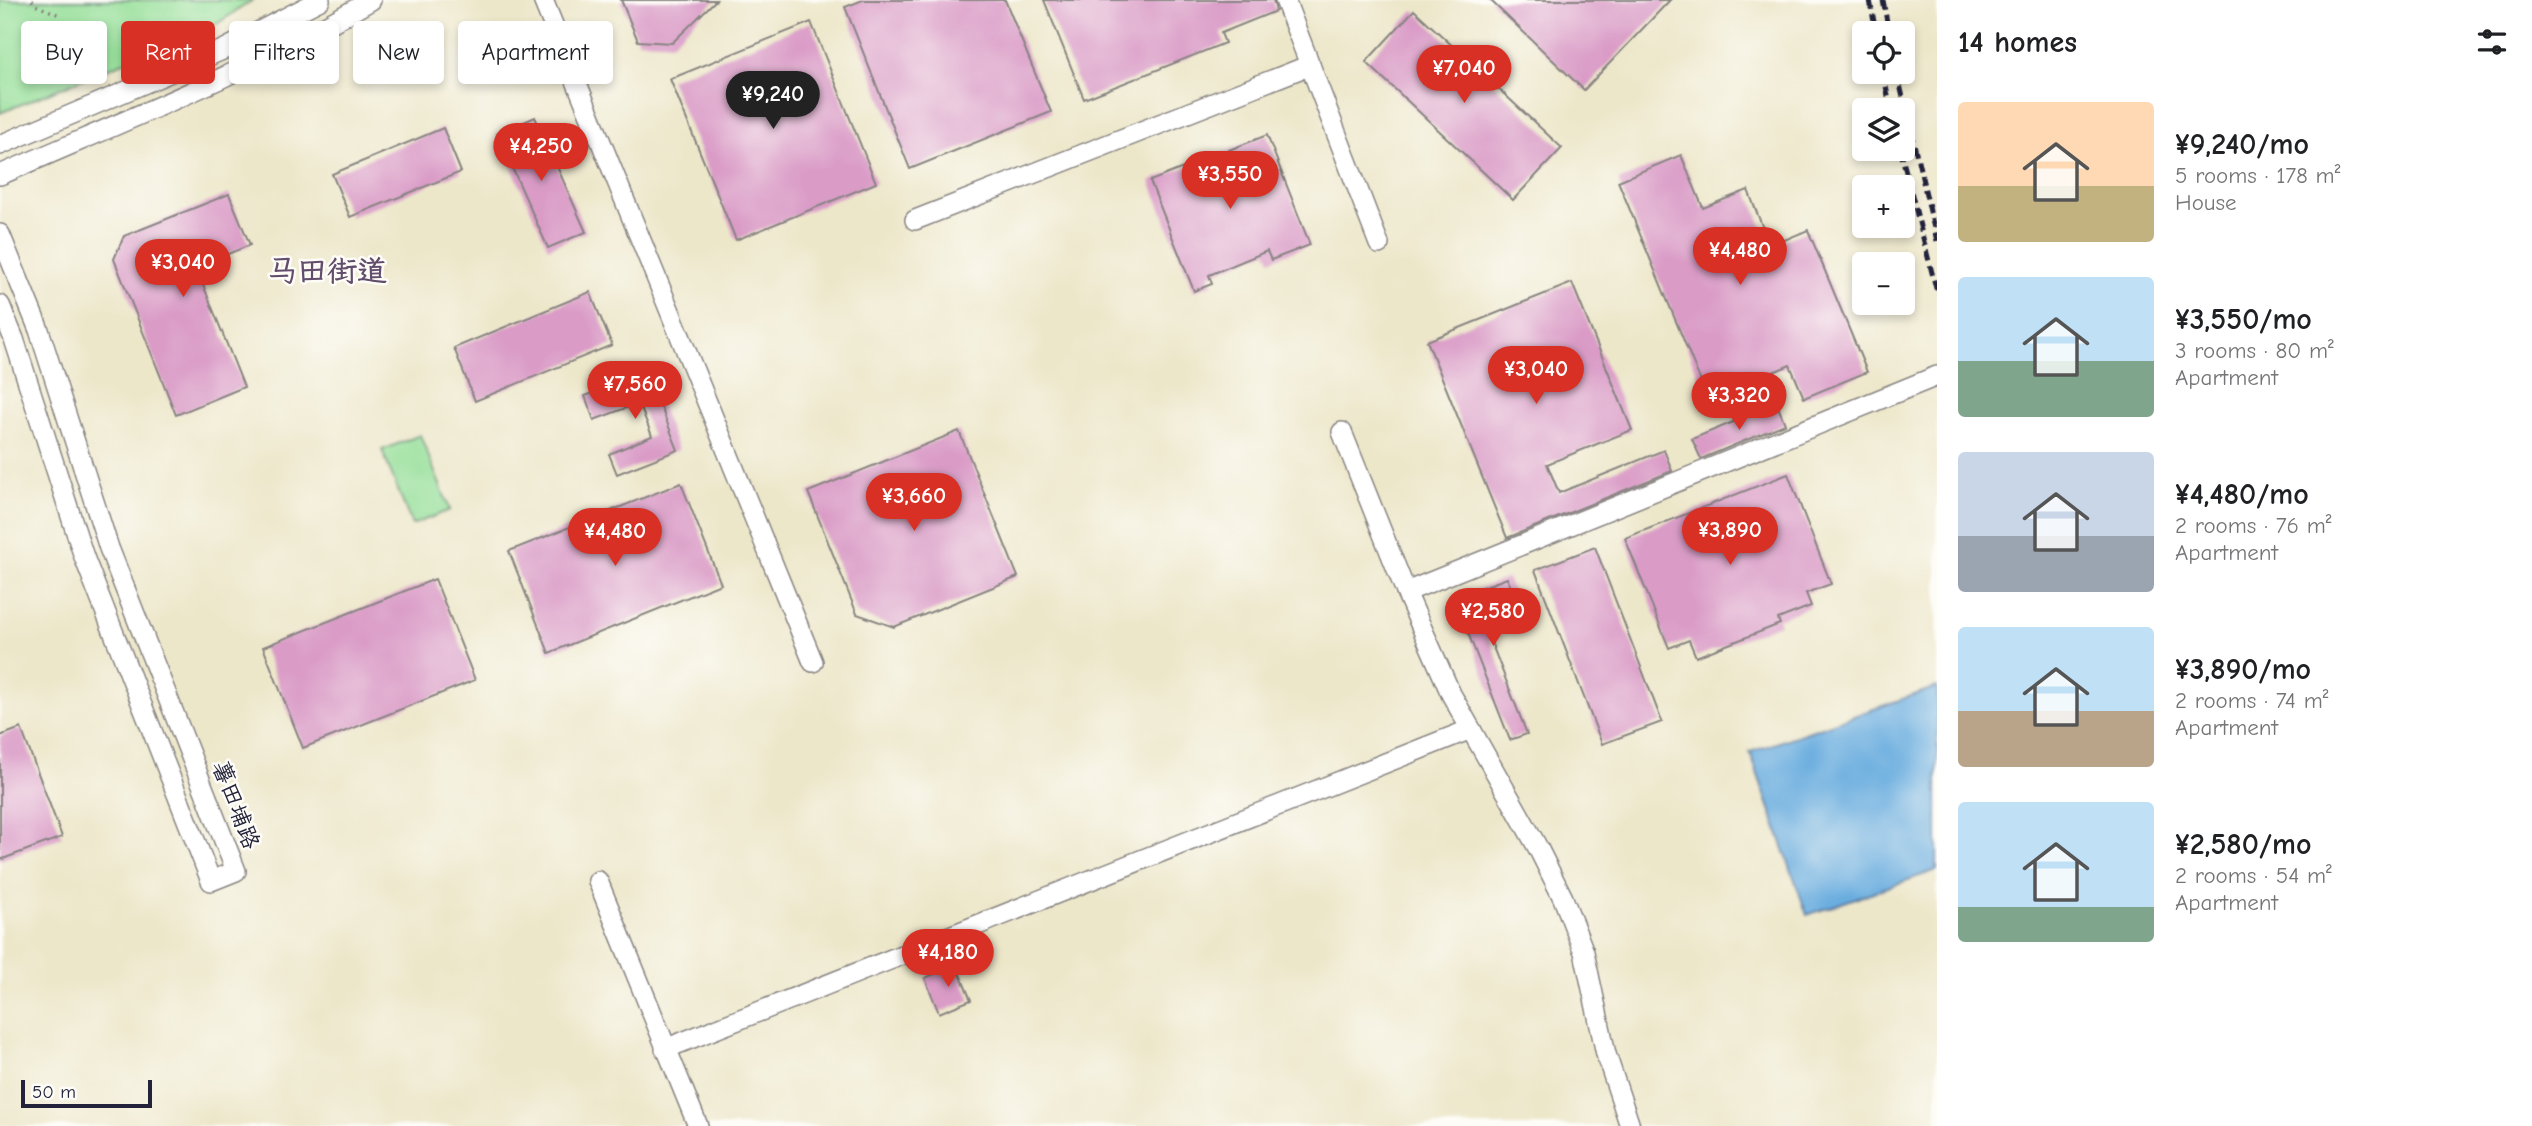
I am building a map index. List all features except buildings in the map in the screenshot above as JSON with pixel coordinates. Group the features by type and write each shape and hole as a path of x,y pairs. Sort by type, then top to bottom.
{"street":[{"path":"0,145 225,48 320,0"},
{"path":"0,175 236,72 319,31 371,0"},
{"path":"544,0 813,663"},
{"path":"1285,0 1379,244"},
{"path":"915,220 1310,65"},
{"name":"薯田埔路","path":"0,234 39,330 109,548 236,871 211,881 84,557 14,339 0,305"},
{"path":"1406,592 1937,376"},
{"path":"1342,432 1406,592 1451,694 1538,848 1563,898 1584,952 1606,1054 1630,1126"},
{"path":"665,1049 1471,729"},
{"path":"598,881 698,1126"}],"path":[{"path":"32,0 35,5 62,16"}],"green space":[{"path":"0,0 253,0 215,24 215,21 121,21 121,63 107,69 107,21 21,21 21,84 70,84 0,113"},
{"path":"420,435 450,510 412,525 382,450"}],"water":[{"path":"1937,687 1937,870 1807,915 1750,752"}],"railway":[{"path":"1870,0 1874,21"},
{"path":"1883,0 1887,21"},
{"path":"1886,84 1888,98"},
{"path":"1900,84 1937,241"},
{"path":"1903,161 1937,292"}],"district":[{"name":"马田街道","path":"327,271"}]}
